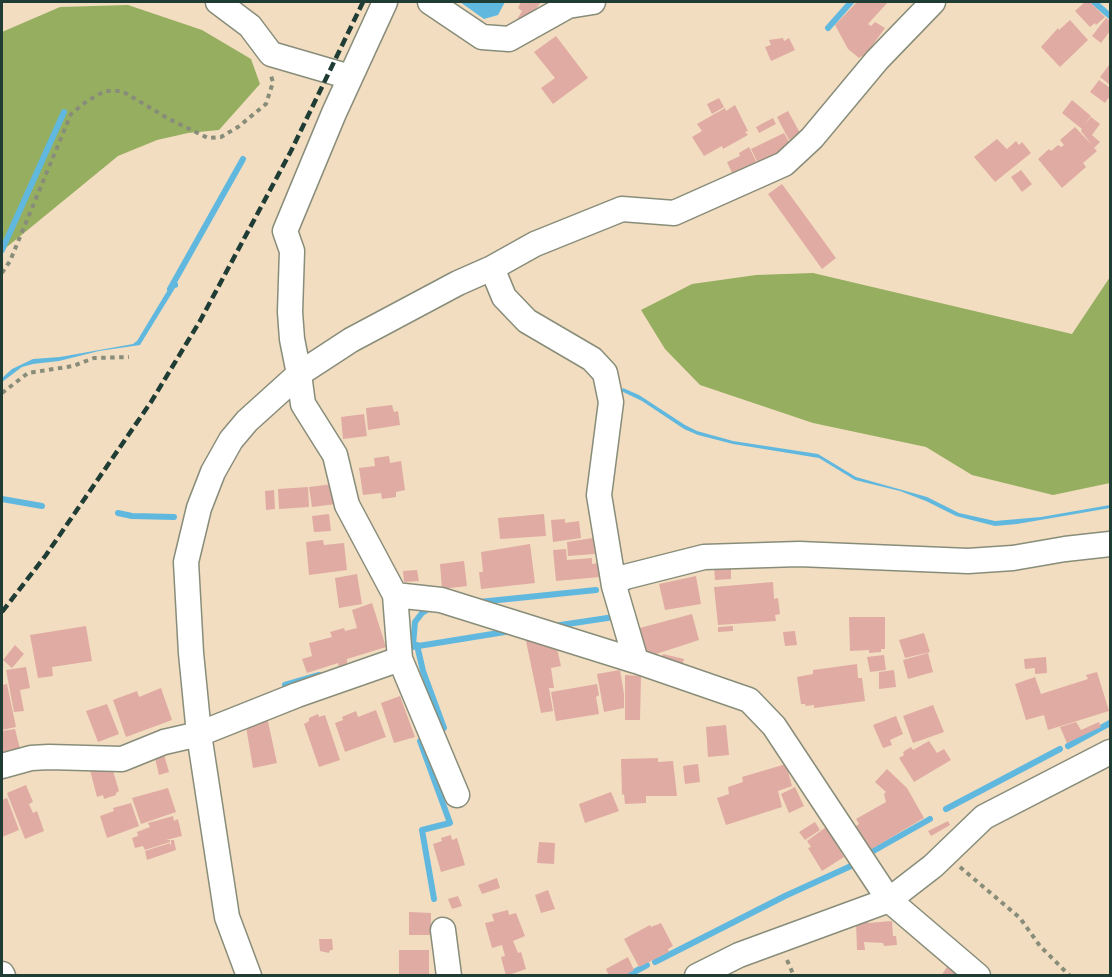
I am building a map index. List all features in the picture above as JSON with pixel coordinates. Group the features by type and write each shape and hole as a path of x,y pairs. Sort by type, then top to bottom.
{"street":[{"path":"218,2 250,26 271,54 350,77"},
{"path":"385,2 350,77 285,231 292,251 290,321 303,404 335,454 347,505 395,595 400,658 457,795"},
{"path":"430,2 482,38 509,39 568,6 593,2"},
{"path":"249,975 227,917 199,734 191,653 186,562 199,508 213,472 231,440 247,421 299,374 351,340 535,244 622,209 674,213 784,164 812,138 877,60 933,2"},
{"path":"492,268 504,297 527,321 592,360 605,373 611,402 599,495 614,584 636,661"},
{"path":"614,584 625,577 704,558 799,554 968,561 1013,558 1110,544"},
{"path":"395,595 441,600 636,661 749,700 774,726 889,900 978,975"},
{"path":"2,766 31,758 122,759 164,742 199,734 297,695 400,658"},
{"path":"697,975 739,955 889,900 931,867 984,817 1110,752"},
{"path":"443,930 449,975"}],"path":[{"path":"2,273 10,261 71,114 87,101 105,91 122,91 169,119 208,138 221,137 238,127 266,104 273,81 269,72"},
{"path":"2,393 28,372 73,366 94,358 129,357"},
{"path":"931,867 956,865 963,868 1020,918 1040,946 1070,975"}],"green space":[{"path":"128,5 202,30 251,59 260,84 219,130 188,133 157,140 118,156 2,251 2,32 60,7"},
{"path":"813,273 1072,334 1110,277 1110,483 1053,495 972,475 926,447 813,423 700,385 665,349 641,310 692,284 756,275"}],"water":[{"path":"460,2 505,2 498,15 484,19"},
{"path":"172,283 178,283 178,287 175,288 140,345 33,364 22,367 2,382 2,378 12,369 33,359 60,357 133,344"},
{"path":"623,388 639,395 697,431 733,441 818,454 856,477 927,497 959,513 995,521 1041,517 1110,505 1110,508 995,526 956,516 900,491 855,480 819,458 733,444 698,435 621,391"}],"building":[{"path":"521,2 541,2 523,27 516,21 522,11 518,8"},
{"path":"857,2 888,2 868,24 871,26 875,22 885,28 864,57 859,58 848,49 835,25"},
{"path":"1085,2 1090,2 1105,17 1090,27 1075,11"},
{"path":"1106,18 1110,21 1110,31 1101,43 1092,36"},
{"path":"1070,20 1088,40 1060,67 1041,47 1058,28 1059,30"},
{"path":"556,36 588,78 553,104 541,88 555,78 534,52"},
{"path":"783,38 784,41 789,38 795,50 771,61 765,47 771,45 769,40"},
{"path":"1110,66 1110,85 1100,77"},
{"path":"1099,80 1110,88 1110,96 1105,103 1090,92"},
{"path":"719,98 724,107 712,114 707,104"},
{"path":"1072,100 1091,116 1084,125 1091,117 1100,124 1092,135 1100,142 1094,148 1097,151 1083,163 1086,167 1062,188 1038,159 1049,149 1051,151 1058,145 1061,147 1064,145 1060,140 1075,127 1092,145 1081,131 1082,129 1062,113"},
{"path":"735,105 748,135 723,149 722,146 704,156 692,137 702,131 697,124"},
{"path":"788,111 800,133 789,140 777,117"},
{"path":"773,118 776,124 759,133 756,127"},
{"path":"784,133 789,142 780,151 758,163 751,149"},
{"path":"997,139 1007,149 1016,141 1019,145 1022,142 1031,153 995,182 974,157"},
{"path":"749,147 757,163 733,175 727,162 740,156 739,153"},
{"path":"1021,170 1032,184 1022,192 1011,177"},
{"path":"782,184 836,258 822,269 768,194"},
{"path":"392,405 394,412 398,411 400,425 368,430 366,408"},
{"path":"364,414 367,436 343,439 341,417"},
{"path":"389,456 390,463 401,461 405,490 396,492 396,497 382,499 381,493 363,495 359,468 375,466 374,458"},
{"path":"333,484 336,504 312,507 309,487"},
{"path":"308,487 309,507 279,509 278,489"},
{"path":"274,490 275,509 266,510 265,491"},
{"path":"329,514 331,531 314,532 312,516"},
{"path":"544,514 546,536 500,539 498,518"},
{"path":"565,519 565,523 579,521 581,538 553,542 551,520"},
{"path":"593,538 595,554 568,556 567,542"},
{"path":"323,540 324,545 344,543 347,570 309,575 306,542"},
{"path":"530,544 535,583 481,589 479,572 483,572 481,552"},
{"path":"566,549 567,560 592,558 592,564 599,563 600,577 556,581 553,550"},
{"path":"464,561 467,586 442,589 440,564"},
{"path":"731,564 731,579 715,580 714,565"},
{"path":"417,570 419,581 404,582 403,571"},
{"path":"357,574 362,604 339,608 335,578"},
{"path":"696,576 701,604 665,610 659,584"},
{"path":"773,582 774,599 778,598 780,614 775,615 776,621 718,625 714,587"},
{"path":"372,603 386,647 347,659 347,663 339,667 338,663 307,673 302,659 312,656 309,643 332,637 330,632 344,628 345,631 357,628 352,610"},
{"path":"692,614 699,640 647,657 636,629"},
{"path":"849,617 885,617 885,649 881,649 881,652 869,653 869,650 850,651"},
{"path":"86,626 92,661 52,667 53,676 38,678 30,635"},
{"path":"733,626 733,631 718,632 718,627"},
{"path":"795,631 797,645 785,646 783,632"},
{"path":"924,633 930,652 905,658 899,640"},
{"path":"536,638 556,644 561,666 551,668 554,688 549,688 553,711 541,713 526,641"},
{"path":"15,645 24,654 12,668 3,660"},
{"path":"928,653 933,672 908,679 903,660"},
{"path":"663,654 684,659 682,666 661,660"},
{"path":"884,655 886,670 870,672 867,657"},
{"path":"1046,657 1047,673 1035,674 1035,668 1025,669 1024,659"},
{"path":"857,664 858,678 862,678 865,701 814,708 814,705 801,704 797,677 813,674 813,670"},
{"path":"26,667 30,688 20,690 24,711 14,712 6,670"},
{"path":"620,670 624,708 604,712 597,674"},
{"path":"894,670 896,687 879,689 879,672"},
{"path":"1097,672 1109,711 1048,730 1044,715 1026,720 1015,684 1035,677 1041,694 1088,679 1086,675"},
{"path":"625,675 641,676 640,720 625,720"},
{"path":"7,684 16,727 2,730 2,685"},
{"path":"597,684 599,695 596,697 599,714 556,721 551,692"},
{"path":"161,688 172,720 126,737 113,700 137,691 139,697"},
{"path":"400,696 415,737 394,743 381,703"},
{"path":"107,704 119,734 98,742 86,711"},
{"path":"933,705 944,732 913,743 903,716"},
{"path":"376,710 386,737 345,752 335,723 356,711 358,717"},
{"path":"318,714 319,717 325,715 340,760 319,767 304,724 309,721 309,718"},
{"path":"896,716 903,734 890,740 892,745 883,748 873,725"},
{"path":"267,717 277,763 253,768 245,721"},
{"path":"1076,722 1081,730 1099,722 1101,727 1067,743 1060,727"},
{"path":"726,725 729,755 708,757 706,727"},
{"path":"15,729 20,749 2,753 2,731"},
{"path":"929,741 937,753 944,749 951,760 914,782 899,758 911,747 913,750"},
{"path":"163,751 169,772 159,775 154,754"},
{"path":"658,758 658,762 673,761 677,796 646,796 646,803 625,804 624,794 622,795 621,759"},
{"path":"111,764 119,791 116,795 104,799 103,795 97,797 90,770"},
{"path":"698,764 700,782 685,784 683,766"},
{"path":"786,764 792,786 778,791 782,807 726,825 717,798 729,794 728,787 743,782 742,777"},
{"path":"887,769 907,788 924,818 870,850 867,844 863,846 853,828 859,824 856,819 886,802 884,794 886,792 875,782"},
{"path":"26,785 33,802 29,804 33,813 37,811 44,831 25,839 7,793"},
{"path":"795,787 804,806 789,813 781,794"},
{"path":"168,788 176,812 141,824 132,798"},
{"path":"611,792 619,811 585,823 579,804"},
{"path":"7,798 19,830 2,837 2,800"},
{"path":"131,803 139,826 107,838 100,816 114,811 113,808"},
{"path":"173,816 174,821 178,819 182,836 166,840 170,842 145,850 143,846 135,848 132,838 138,836 137,832 150,827 148,823"},
{"path":"948,821 950,825 931,836 928,831"},
{"path":"815,822 820,830 805,840 799,832"},
{"path":"826,827 844,857 822,871 808,848 811,847 807,841"},
{"path":"451,835 452,840 457,838 465,865 441,872 433,844"},
{"path":"171,840 174,840 176,850 147,860 145,851 170,843 171,847"},
{"path":"539,842 555,843 554,864 537,863"},
{"path":"497,878 500,888 482,894 478,885"},
{"path":"548,890 555,909 541,913 535,895"},
{"path":"458,896 462,906 452,909 448,899"},
{"path":"508,910 509,915 516,913 525,936 513,941 518,953 521,952 526,969 506,976 501,957 505,956 502,945 492,948 485,923 494,921 492,914"},
{"path":"409,912 431,913 431,935 409,935"},
{"path":"868,921 868,923 892,921 893,936 896,936 897,945 884,946 883,943 864,942 865,950 857,950 856,922"},
{"path":"661,923 673,946 668,949 669,952 639,967 624,939 650,925 651,927"},
{"path":"319,939 332,939 333,950 329,953 320,951"},
{"path":"399,950 429,950 429,976 399,976"},
{"path":"628,957 634,970 624,976 609,976 606,969"},
{"path":"947,967 958,976 941,976"}],"waterway":[{"path":"828,28 851,2"},
{"path":"1094,2 1110,16"},
{"path":"2,250 64,112"},
{"path":"170,289 243,159"},
{"path":"2,499 42,506"},
{"path":"118,513 132,516 174,517"},
{"path":"479,602 596,590"},
{"path":"413,645 415,622 422,613 430,608"},
{"path":"554,626 614,617 615,614"},
{"path":"406,648 511,631"},
{"path":"417,645 423,671 444,728 441,730"},
{"path":"287,689 285,685 319,675"},
{"path":"1068,746 1110,723"},
{"path":"423,740 420,741 450,823 422,830 434,899"},
{"path":"946,809 1060,749"},
{"path":"868,854 930,819"},
{"path":"655,962 785,896 851,866"},
{"path":"627,976 647,965"}],"railway":[{"path":"2,612 46,555 151,402 200,321 291,151 363,2"}]}
